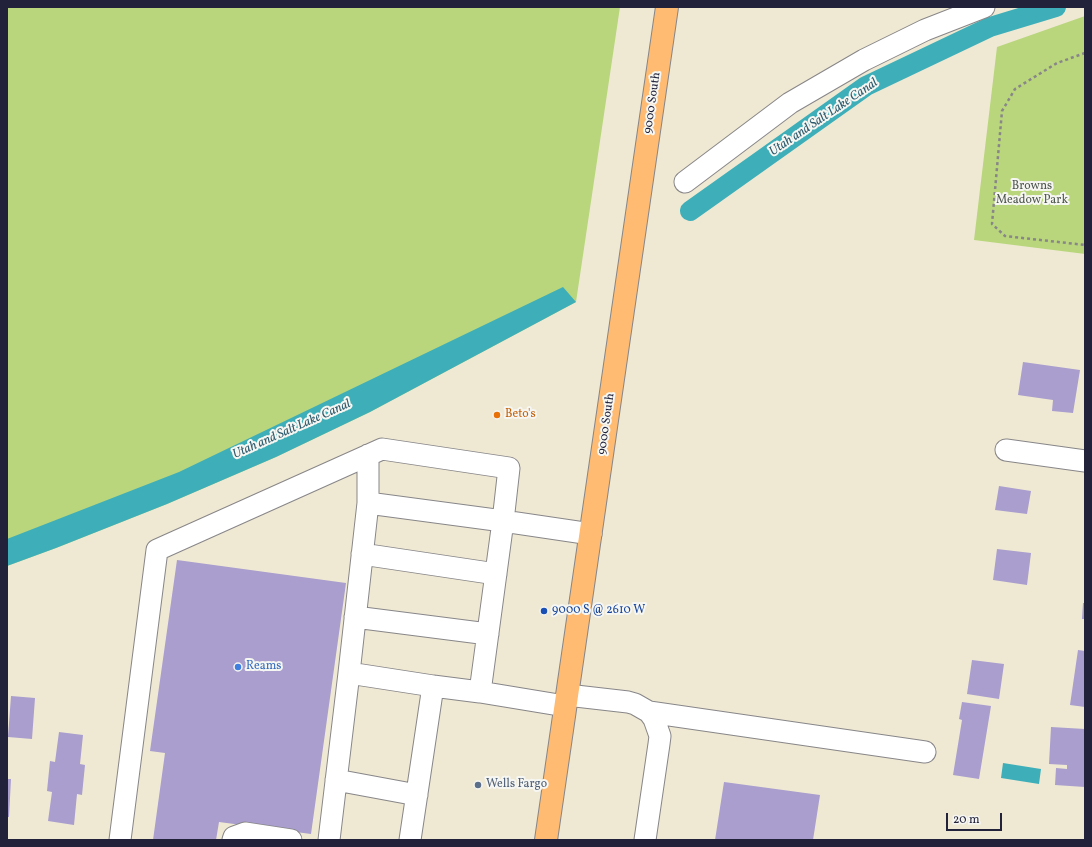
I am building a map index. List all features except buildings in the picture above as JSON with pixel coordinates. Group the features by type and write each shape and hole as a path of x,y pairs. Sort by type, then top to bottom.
{"main road":[{"name":"9000 South","path":"546,840 667,7"}],"street":[{"path":"685,182 790,103 871,57 925,30 984,7"},
{"path":"120,840 157,550 382,449 509,468 504,521 480,692"},
{"path":"1006,450 1085,461"},
{"path":"329,840 368,503 368,455"},
{"path":"368,503 591,534"},
{"path":"362,554 496,574"},
{"path":"355,616 488,634"},
{"path":"349,673 480,692 566,700 628,702 635,704 649,712 925,752"},
{"path":"410,840 433,686"},
{"path":"645,840 660,736 654,719 649,712"},
{"path":"336,780 417,795"},
{"path":"233,840 234,837 245,833 290,840"}],"path":[{"path":"1085,53 1057,63 1014,89 1002,111 992,224 1005,236 1085,245"}],"green space":[{"path":"7,7 620,7 576,302 370,412 276,457 167,504 7,566"},
{"name":"Browns Meadow Park","path":"1085,16 1085,254 974,240 997,47"}],"water":[{"path":"563,287 576,302 370,412 276,457 167,504 7,566 7,539 179,472"},
{"path":"1003,763 1041,769 1039,784 1001,778"}],"waterway":[{"name":"Utah and Salt Lake Canal","path":"690,211 866,86 990,27 1056,7"}],"place":[{"name":"Beto's","path":"497,415"},
{"name":"9000 S @ 2610 W","path":"544,611"},
{"name":"Reams","path":"238,667"},
{"name":"Wells Fargo","path":"478,785"}]}
